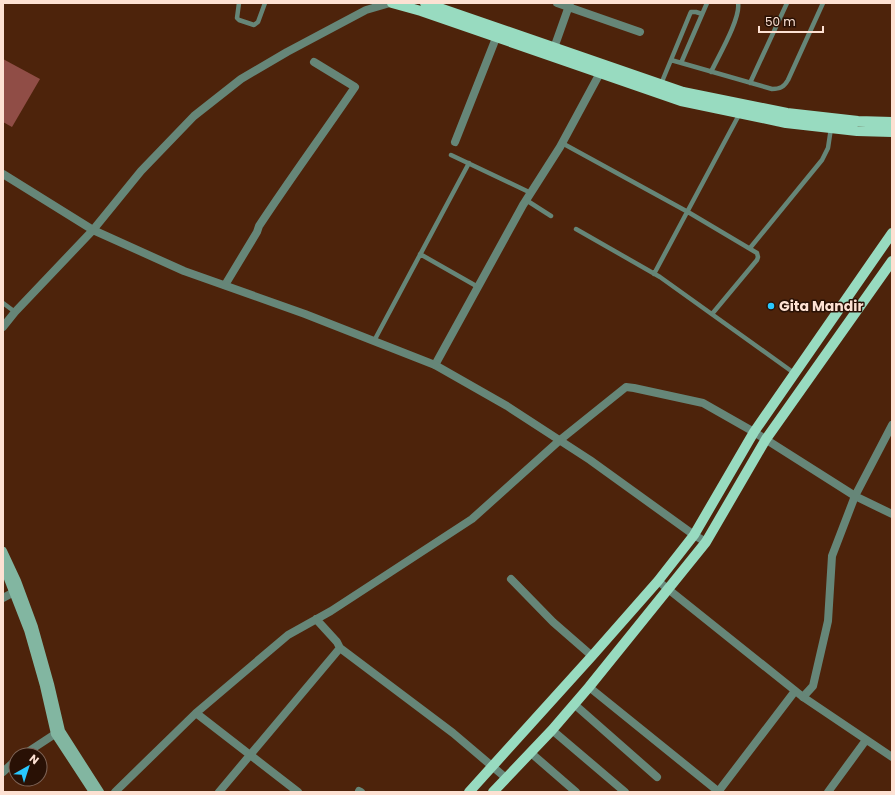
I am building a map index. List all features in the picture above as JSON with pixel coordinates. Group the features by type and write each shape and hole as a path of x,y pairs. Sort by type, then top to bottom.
{"main road":[{"path":"391,3 421,11 600,73 659,89 683,92 787,113 858,121 892,122"},
{"path":"425,3 554,48 659,89 681,101 786,122 831,128 892,132"},
{"path":"469,792 658,581 694,535 754,432 892,234"},
{"path":"493,792 552,730 589,687 706,542 766,439 892,261"},
{"path":"3,551 17,581 34,628 50,684 61,731 100,792"},
{"path":"3,566 28,630 44,686 55,734 93,792"}],"street":[{"path":"3,327 15,312 93,230 141,171 194,116 241,79 292,49 366,10 391,3"},
{"path":"557,3 570,5 640,32"},
{"path":"554,48 570,5"},
{"path":"455,142 496,38"},
{"path":"226,285 259,226 355,87 314,62"},
{"path":"435,365 528,196 562,143 600,73"},
{"path":"3,174 93,230 184,271 305,314 435,365 507,406 560,440 706,542"},
{"path":"115,792 196,713 288,635 316,619 472,519 560,440 626,388 634,388 703,403 766,439 855,496 892,514"},
{"path":"803,698 813,686 828,621 832,556 855,496 892,424"},
{"path":"511,579 553,622 592,656"},
{"path":"658,581 667,590 803,698 892,756"},
{"path":"3,598 14,592"},
{"path":"316,619 337,642 340,648 454,733 506,778"},
{"path":"218,792 340,648"},
{"path":"589,687 719,792 795,691"},
{"path":"574,704 658,777"},
{"path":"196,713 298,792"},
{"path":"552,730 624,792"},
{"path":"35,747 55,734"},
{"path":"828,792 866,740"},
{"path":"530,753 576,792"}],"lane":[{"path":"239,3 236,14 237,18 254,25 258,22 265,3"},
{"path":"682,63 707,3"},
{"path":"711,72 733,25 738,10 738,3"},
{"path":"750,83 787,3"},
{"path":"671,60 772,89 781,88 785,86 823,3"},
{"path":"659,89 691,12 702,14"},
{"path":"654,274 740,114"},
{"path":"750,248 822,160 828,148 831,128"},
{"path":"562,143 688,212 757,253 758,257 712,314"},
{"path":"451,154 528,196 551,216"},
{"path":"374,341 469,163"},
{"path":"576,229 654,274 794,373"},
{"path":"420,254 478,287"},
{"path":"3,303 15,312"}],"building":[{"path":"3,59 40,79 12,127 3,122"}],"place":[{"name":"Gita Mandir","path":"771,306"}]}
